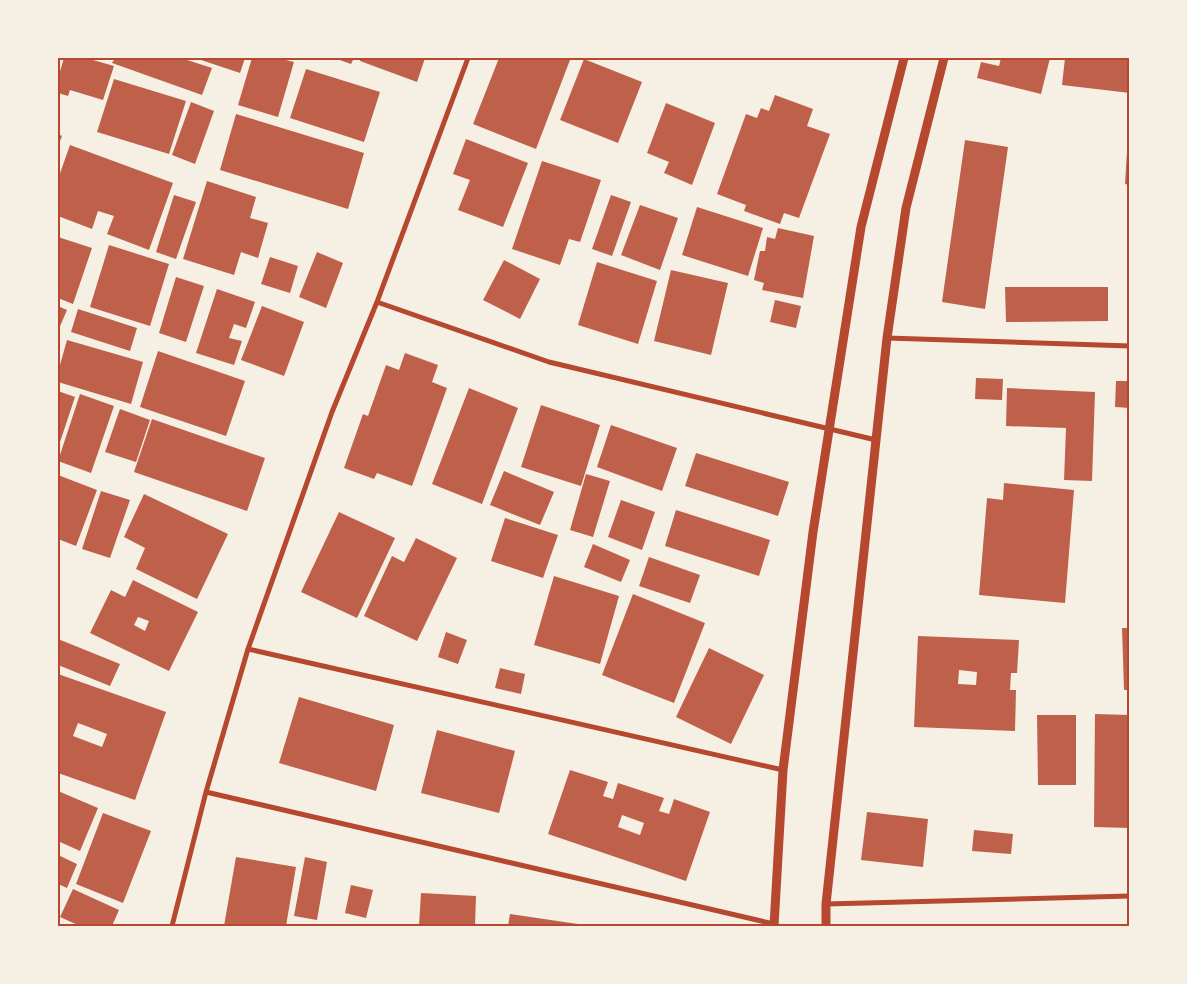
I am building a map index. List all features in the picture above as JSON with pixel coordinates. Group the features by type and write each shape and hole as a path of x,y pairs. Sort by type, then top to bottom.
{"street":[{"path":"172,926 206,792 248,649 332,412 377,302 468,58"},
{"path":"206,792 774,925 783,770 813,532 861,227 904,58"},
{"path":"826,926 826,904 888,338 906,208 944,58"},
{"path":"377,302 549,362 876,440"},
{"path":"888,338 1130,346"},
{"path":"248,649 783,770"},
{"path":"826,904 1130,896"}],"building":[{"path":"64,58 86,58 114,66 103,100 70,90 68,96 58,93 58,78"},
{"path":"115,58 181,58 212,68 202,95 112,63"},
{"path":"195,58 245,58 240,73"},
{"path":"252,58 278,58 294,62 278,117 238,105"},
{"path":"334,58 354,58 351,64"},
{"path":"361,58 425,58 417,82 360,61"},
{"path":"499,58 564,58 570,60 536,149 473,124"},
{"path":"1001,58 1050,58 1041,94 977,78 981,62 999,66"},
{"path":"1065,58 1130,58 1130,93 1062,85"},
{"path":"584,59 642,82 618,143 560,120"},
{"path":"306,69 380,92 364,142 290,118"},
{"path":"114,79 186,101 169,154 97,132"},
{"path":"775,95 813,109 807,126 830,134 799,218 784,213 780,224 744,211 746,205 717,194 746,114 757,118 761,108 769,111"},
{"path":"191,102 214,111 195,164 172,155"},
{"path":"666,103 715,123 692,185 664,173 669,162 647,153"},
{"path":"236,114 364,153 348,209 220,170"},
{"path":"58,134 62,136 58,146"},
{"path":"1128,136 1130,136 1130,185 1125,184"},
{"path":"466,139 528,163 503,227 458,210 470,180 453,174"},
{"path":"965,140 1008,147 985,309 942,302"},
{"path":"70,145 173,183 149,250 107,234 114,216 98,211 92,229 58,216 58,179"},
{"path":"542,161 601,180 580,242 569,239 560,265 512,249"},
{"path":"207,181 256,197 250,218 268,223 258,258 241,252 234,275 183,259"},
{"path":"174,195 196,202 176,259 156,252"},
{"path":"611,195 631,202 612,256 592,249"},
{"path":"640,205 678,218 660,270 621,255"},
{"path":"697,207 763,228 748,276 682,255"},
{"path":"778,228 814,236 803,298 762,290 764,283 754,280 760,251 765,251 767,237 775,239"},
{"path":"58,237 92,248 73,304 58,298"},
{"path":"109,245 169,264 150,326 90,307"},
{"path":"317,252 343,263 326,308 299,297"},
{"path":"270,257 298,266 290,293 261,284"},
{"path":"504,260 540,279 520,319 483,300"},
{"path":"597,262 657,281 638,344 578,325"},
{"path":"671,270 728,283 711,355 654,341"},
{"path":"176,277 204,286 186,342 159,333"},
{"path":"1005,287 1108,287 1108,321 1006,322"},
{"path":"217,289 255,302 246,328 234,324 229,338 242,341 234,365 196,353"},
{"path":"775,300 801,306 796,328 770,322"},
{"path":"58,306 67,310 58,331"},
{"path":"262,306 304,322 284,376 241,360"},
{"path":"78,309 137,328 130,351 71,332"},
{"path":"67,340 143,362 131,404 58,382 58,372"},
{"path":"158,351 245,381 226,436 140,407"},
{"path":"405,353 438,365 432,382 447,388 412,486 377,473 374,479 344,468 363,414 368,416 386,365 399,370"},
{"path":"976,378 1003,379 1002,400 975,399"},
{"path":"1116,381 1130,381 1130,408 1115,407"},
{"path":"469,388 518,408 482,504 432,484"},
{"path":"1007,388 1095,392 1092,481 1064,480 1066,428 1006,426"},
{"path":"58,391 75,397 58,448"},
{"path":"80,394 114,406 91,473 58,461"},
{"path":"541,405 600,425 581,486 521,467"},
{"path":"120,409 150,420 136,462 105,452"},
{"path":"152,419 265,458 247,511 134,472"},
{"path":"611,425 677,448 662,491 597,467"},
{"path":"696,453 789,482 778,516 685,486"},
{"path":"504,471 554,492 540,525 490,505"},
{"path":"586,474 610,481 593,537 570,530"},
{"path":"58,475 97,490 76,546 58,539"},
{"path":"1004,483 1074,490 1065,603 979,595 987,498 1003,500"},
{"path":"101,491 130,500 110,558 82,549"},
{"path":"144,494 228,534 197,599 136,569 145,548 124,537"},
{"path":"621,500 655,512 642,550 608,537"},
{"path":"676,510 770,540 759,576 665,546"},
{"path":"339,512 395,538 357,618 301,592"},
{"path":"505,518 558,535 543,578 491,561"},
{"path":"416,538 457,558 417,641 364,616 392,556 404,562"},
{"path":"593,544 630,560 621,582 584,567"},
{"path":"649,557 700,575 690,603 639,586"},
{"path":"554,576 619,596 600,664 534,645"},
{"path":"133,580 198,612 169,671 90,633 111,590 125,597","holes":["138,617 149,621 145,631 134,625"]},
{"path":"633,594 705,623 674,703 602,675"},
{"path":"1122,628 1130,628 1130,690 1124,690"},
{"path":"446,632 467,640 458,664 438,657"},
{"path":"918,636 1019,640 1017,673 1011,673 1010,690 1016,690 1015,731 914,727","holes":["959,670 977,672 976,685 958,684"]},
{"path":"58,639 120,664 110,686 58,665"},
{"path":"709,648 764,675 731,744 676,717"},
{"path":"500,668 525,674 521,694 495,688"},
{"path":"58,674 166,712 135,800 58,773","holes":["78,723 107,734 102,747 73,736"]},
{"path":"299,697 394,725 376,791 279,763"},
{"path":"1095,714 1130,715 1130,828 1094,827"},
{"path":"1037,715 1076,715 1076,785 1038,785"},
{"path":"437,730 515,751 499,813 421,793"},
{"path":"570,770 608,782 603,796 613,799 618,783 664,798 659,811 669,814 674,799 710,812 686,881 548,834","holes":["622,815 644,823 640,835 618,827"]},
{"path":"58,791 98,808 80,851 58,841"},
{"path":"867,812 928,819 923,867 861,860"},
{"path":"103,813 151,831 123,903 76,884"},
{"path":"974,830 1013,834 1011,854 972,851"},
{"path":"58,855 77,864 67,888 58,884"},
{"path":"236,857 296,867 286,926 224,926"},
{"path":"305,857 327,862 317,920 294,916"},
{"path":"351,885 373,890 366,918 345,913"},
{"path":"73,889 119,910 112,926 80,926 60,917"},
{"path":"421,893 476,896 475,926 419,926"},
{"path":"510,914 578,924 578,926 508,926"},
{"path":"296,924 310,925 310,926 296,926"}]}
